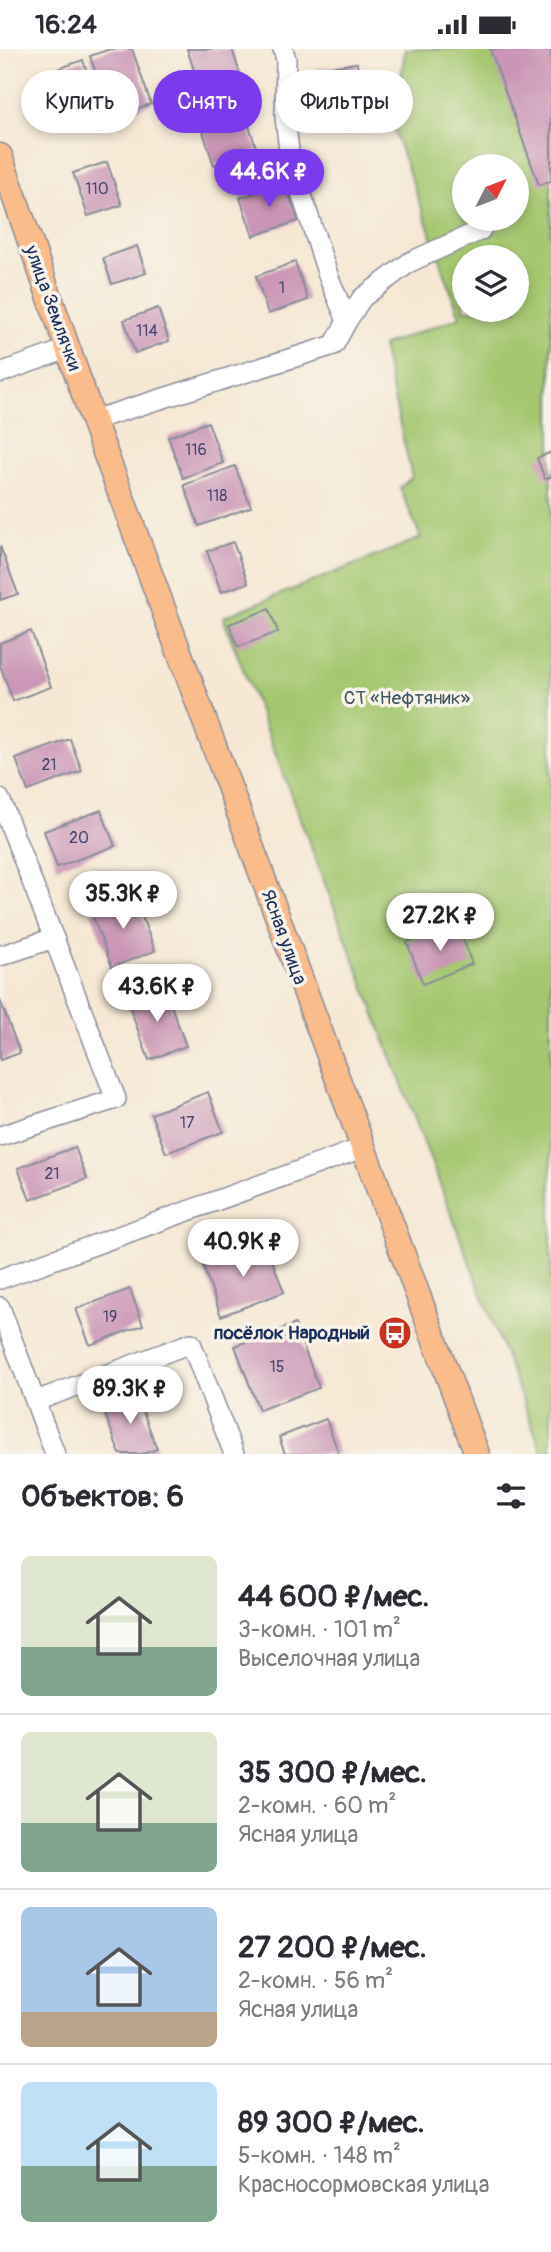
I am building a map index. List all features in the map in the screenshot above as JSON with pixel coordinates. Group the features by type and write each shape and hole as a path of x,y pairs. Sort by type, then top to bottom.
{"main road":[{"name":"улица Землячки","path":"0,156 93,420"},
{"name":"Ясная улица","path":"93,420 477,1454"}],"street":[{"path":"283,49 286,59 285,117 290,159 329,278 347,321"},
{"path":"93,420 334,345 362,298 410,262 479,231"},
{"path":"0,373 67,349"},
{"path":"0,799 116,1099 0,1136"},
{"path":"0,956 54,938"},
{"path":"0,1279 362,1148"},
{"path":"0,1307 55,1454"},
{"path":"36,1401 191,1343 234,1454"}],"green space":[{"name":"СТ «Нефтяник»","path":"405,49 551,49 551,1454 543,1454 223,617 421,538 400,488 412,477 382,346 452,320 529,322 529,245 452,245 452,294 395,133 413,133 413,70 402,70"}],"building":[{"path":"110,49 132,49 151,104 139,108 139,70 95,70 90,56"},
{"path":"187,49 232,49 239,70 194,70"},
{"path":"490,49 551,49 551,181 539,185"},
{"path":"83,60 86,70 54,70"},
{"path":"357,63 358,70 317,70"},
{"path":"203,133 251,133 257,150 214,165"},
{"path":"107,162 122,205 88,216 73,173"},
{"path":"285,183 298,221 253,236 240,198"},
{"path":"137,246 146,273 112,284 103,258"},
{"path":"295,262 308,300 268,314 256,276"},
{"path":"158,308 169,341 135,353 124,320"},
{"path":"208,422 223,463 183,478 168,437"},
{"path":"551,452 551,477 545,479 537,458"},
{"path":"235,466 251,507 199,526 184,485"},
{"path":"233,542 248,583 221,592 207,551"},
{"path":"0,546 18,594 0,600"},
{"path":"269,609 278,632 238,647 229,624"},
{"path":"31,631 51,687 13,701 0,665 0,643"},
{"path":"70,739 82,771 28,791 16,759"},
{"path":"101,810 115,846 57,867 44,831"},
{"path":"134,896 155,951 112,967 91,912"},
{"path":"457,923 472,964 423,984 407,942"},
{"path":"165,989 186,1046 149,1060 128,1003"},
{"path":"0,1000 20,1053 0,1060"},
{"path":"208,1092 223,1132 166,1153 151,1114"},
{"path":"75,1147 87,1179 30,1200 18,1168"},
{"path":"265,1242 284,1292 221,1316 203,1266"},
{"path":"130,1289 143,1325 90,1345 76,1309"},
{"path":"295,1324 319,1388 259,1410 235,1346"},
{"path":"136,1393 157,1449 143,1454 120,1454 102,1406"},
{"path":"326,1419 339,1454 285,1454 279,1437"}],"place":[{"name":"посёлок Народный","path":"395,1333"}]}
